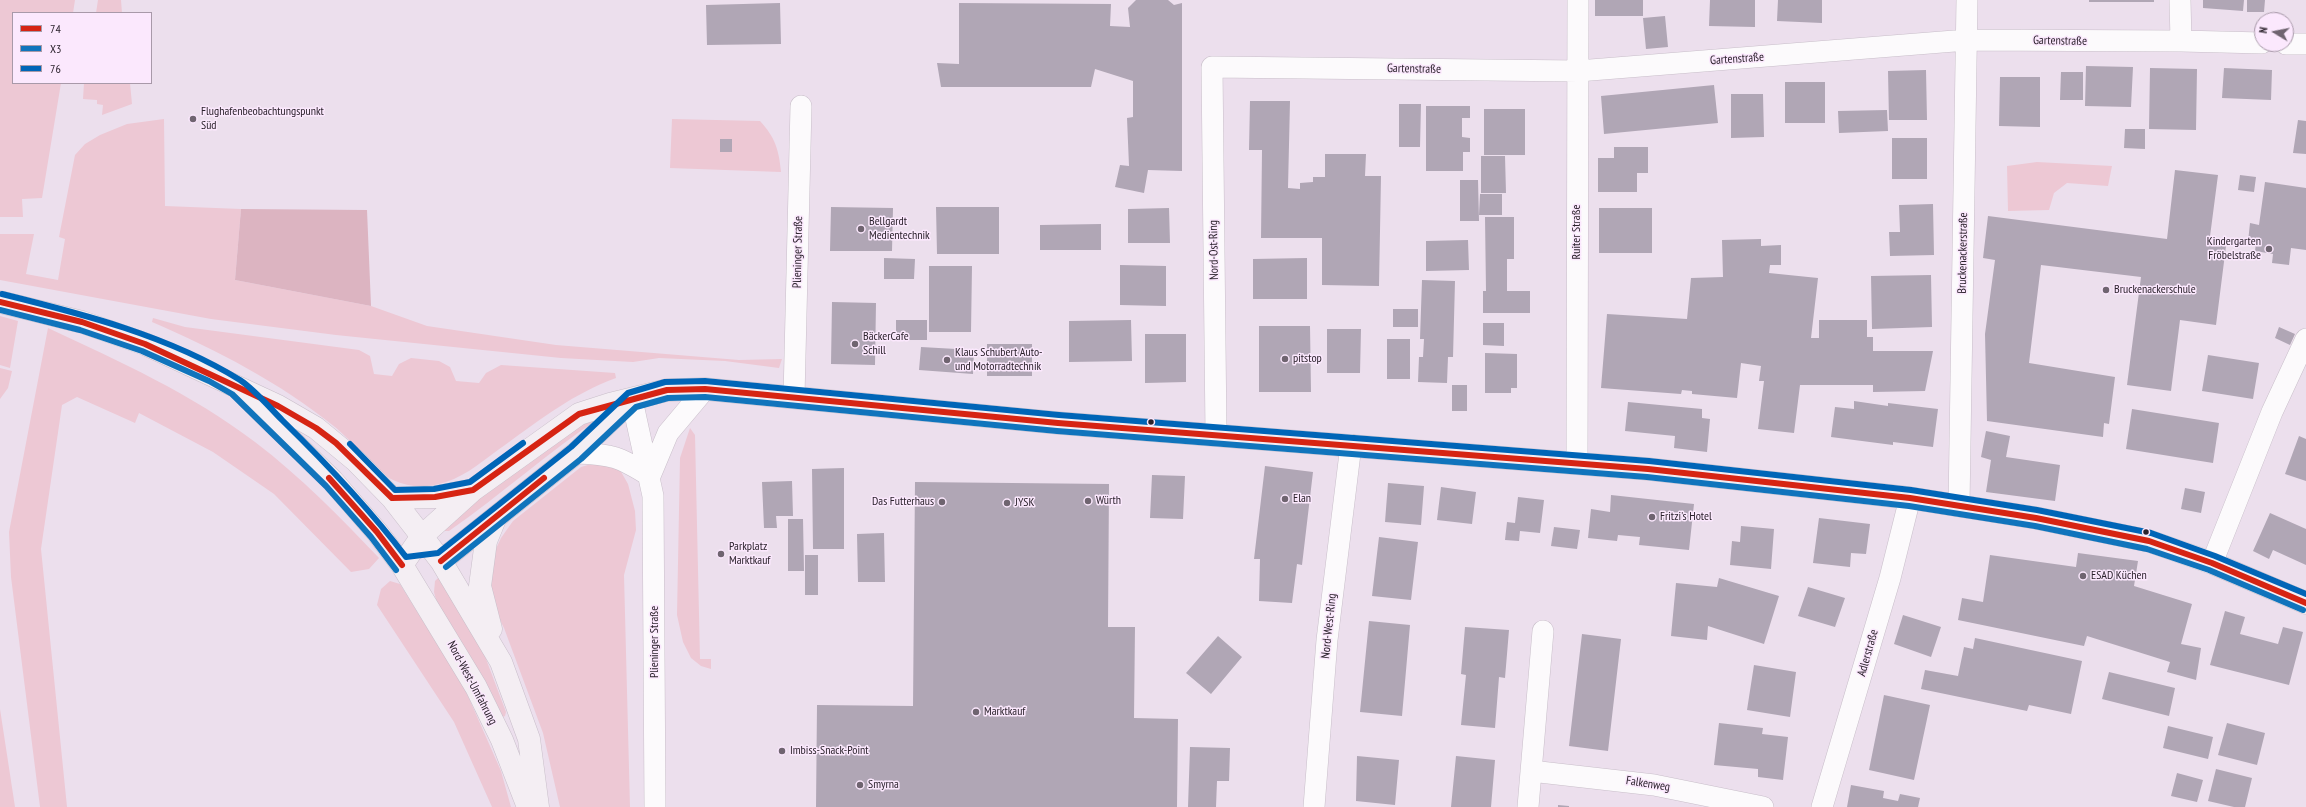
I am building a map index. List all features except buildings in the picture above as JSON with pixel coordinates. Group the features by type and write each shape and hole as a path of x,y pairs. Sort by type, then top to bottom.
{"main road":[{"path":"0,302 82,322 145,344 213,374 237,388 278,406 321,431 356,461 392,498 422,536 441,561 501,662"},
{"name":"Nord-West-Umfahrung","path":"237,388 332,480 378,532 402,565 476,687 502,740 528,807"},
{"path":"402,565 422,536 473,490 579,414 610,404 632,400 667,390 705,389 1051,422 1577,463 1718,476 1910,498 2129,536 2169,547 2212,563 2306,603"},
{"path":"402,565 441,561 576,452 632,400"},
{"path":"392,498 435,497 473,490"},
{"path":"496,517 486,541 480,586 501,662 529,740 538,807"}],"street":[{"name":"Ruiter Straße","path":"1577,463 1578,0"},
{"name":"Bruckenackerstraße","path":"1959,506 1967,40 1966,0"},
{"path":"2180,0 2181,41"},
{"name":"Gartenstraße","path":"1212,67 1578,71 1967,40 2254,43"},
{"path":"2294,44 2306,44"},
{"name":"Nord-Ost-Ring","path":"1212,67 1216,434"},
{"name":"Plieninger Straße","path":"794,397 801,106"},
{"path":"2212,563 2272,412 2306,340"},
{"name":"Plieninger Straße","path":"650,476 668,433 705,389"},
{"name":"Plieninger Straße","path":"632,400 650,476 654,526 655,807"},
{"name":"Nord-West-Ring","path":"1314,807 1327,640 1351,445"},
{"path":"576,452 600,453 622,458 650,476"},
{"name":"Adlerstraße","path":"1822,807 1890,578 1910,498"},
{"path":"1528,807 1543,631"},
{"name":"Falkenweg","path":"1531,771 1654,785 1763,807"}],"shaded area":[{"path":"0,0 75,0 73,12 12,12 12,84 61,84 42,198 22,199 23,217 0,217"},
{"path":"98,0 121,0 122,12 96,12"},
{"path":"84,84 130,84 132,104 102,115 103,105 97,104 97,100 83,99"},
{"path":"164,119 165,206 241,209 235,280 371,306 427,326 556,345 739,360 782,359 779,368 725,361 659,358 633,362 561,358 336,335 211,319 0,280 0,234 34,234 26,274 58,280 65,239 59,237 75,155 85,144 100,135 127,124"},
{"path":"672,119 760,121 773,138 779,157 781,172 670,168"},
{"path":"2037,162 2112,166 2108,186 2067,183 2054,193 2049,210 2008,211 2007,166"},
{"path":"241,209 367,210 371,306 235,280"},
{"path":"0,316 18,321 10,368 0,365"},
{"path":"153,318 185,327 359,350 370,356 374,374 392,376 399,364 411,358 439,361 450,367 456,381 479,383 486,373 501,365 615,373 616,378 586,391 558,407 477,466 462,475 439,484 412,486 399,483 387,476 335,427 270,381 200,344 152,322"},
{"path":"48,328 154,379 231,425 272,455 304,483 379,558 369,569 351,572 274,494 213,452 139,413 135,423 77,397 62,405 41,549 67,807 40,807 11,577 9,532"},
{"path":"0,368 12,371 8,388 0,399"},
{"path":"601,417 581,430 449,531 444,531 442,527 570,429"},
{"path":"690,428 695,435 700,659 711,659 711,669 701,666 691,658 683,642 677,615 680,458"},
{"path":"598,462 620,470 628,484 635,511 636,530 624,575 630,807 560,807 543,733 504,628 495,610 489,585 492,557 501,538 513,521 581,467"},
{"path":"438,578 442,580 483,651 506,712 505,716 501,718 440,616 434,592 435,581"},
{"path":"390,581 400,584 464,687 501,771 511,807 492,807 454,722 377,605 381,589"},
{"path":"0,709 15,807 0,807"}],"transit line":[{"name":"76","path":"2,294 94,318 125,328 213,364 240,380 246,384 331,469 362,503 406,557 438,553 571,447 628,393 665,382 705,381 1059,415 1649,461 1911,490 2037,510 2151,533 2215,556 2306,594"},
{"name":"74","path":"0,302 82,322 145,344 278,406 316,428 336,443 392,498 435,497 473,490 579,414 667,390 705,389 1058,423 1648,469 1910,498 2036,518 2149,541 2212,563 2306,603"},
{"name":"X3","path":"0,310 80,330 142,351 209,381 232,394 326,486 371,537 396,570"},
{"name":"X3","path":"446,567 581,459 636,407 668,398 705,397 1057,431 1647,477 1909,506 2035,526 2147,549 2209,570 2303,610"},
{"name":"76","path":"350,444 395,490 434,489 470,482 523,443"},
{"name":"74","path":"329,478 377,532 402,565"},
{"name":"74","path":"441,561 544,478"}],"place":[{"name":"Flughafenbeobachtungspunkt Süd","path":"193,119"},
{"name":"Bellgardt Medientechnik","path":"861,229"},
{"name":"Kindergarten Fröbelstraße","path":"2269,249"},
{"name":"Bruckenackerschule","path":"2106,290"},
{"name":"BäckerCafe Schill","path":"855,344"},
{"name":"pitstop","path":"1285,359"},
{"name":"Klaus Schubert Auto- und Motorradtechnik","path":"947,360"},
{"name":"Elan","path":"1285,499"},
{"name":"Würth","path":"1088,501"},
{"name":"Das Futterhaus","path":"942,502"},
{"name":"JYSK","path":"1007,503"},
{"name":"Fritzi's Hotel","path":"1652,517"},
{"name":"Parkplatz Marktkauf","path":"721,554"},
{"name":"ESAD Küchen","path":"2083,576"},
{"name":"Marktkauf","path":"976,712"},
{"name":"Imbiss-Snack-Point","path":"782,751"},
{"name":"Smyrna","path":"860,785"}]}
